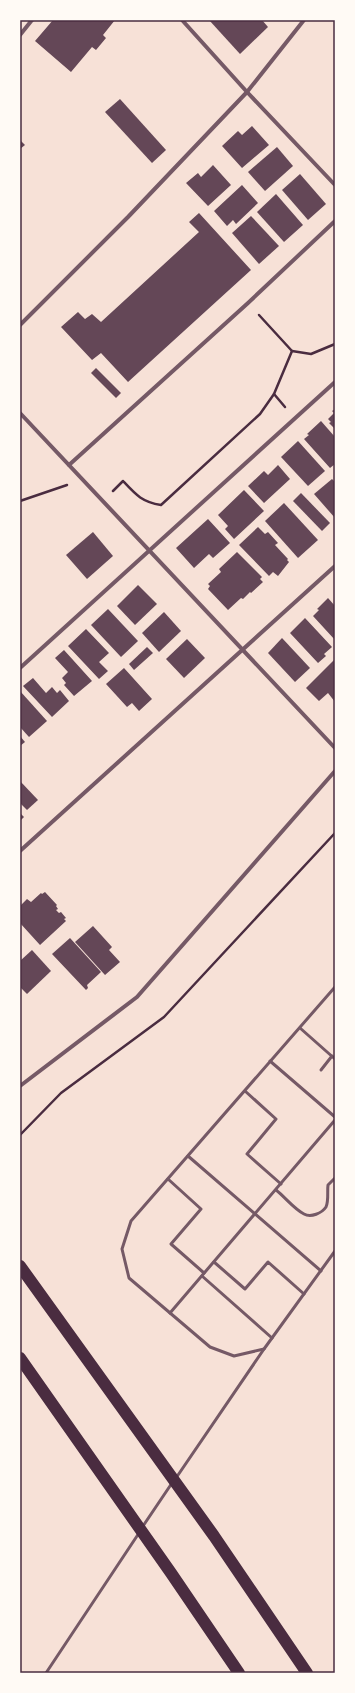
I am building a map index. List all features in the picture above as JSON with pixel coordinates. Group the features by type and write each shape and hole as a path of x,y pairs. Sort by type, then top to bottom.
{"highway":[{"path":"20,1266 209,1530 307,1673"},
{"path":"20,1358 171,1573 239,1673"}],"street":[{"path":"20,35 32,20"},
{"path":"182,20 335,186"},
{"path":"20,325 128,217 247,92 304,20"},
{"path":"69,465 248,303 335,221"},
{"path":"20,668 335,382"},
{"path":"20,413 335,748"},
{"path":"20,852 335,566"},
{"path":"20,1086 137,997 335,771"}],"lane":[{"path":"264,1349 234,1356 210,1347 130,1278 122,1249 131,1221 335,987"},
{"path":"300,1028 334,1058 321,1070"},
{"path":"170,1313 276,1190 335,1118 270,1061"},
{"path":"245,1091 276,1119 247,1154 281,1184"},
{"path":"188,1156 320,1271"},
{"path":"276,1190 305,1215 314,1215 326,1207 328,1185 335,1178"},
{"path":"168,1179 201,1209 171,1244 272,1338"},
{"path":"46,1673 117,1564 264,1349 335,1251"},
{"path":"214,1262 245,1289 268,1262 304,1294"}],"path":[{"path":"248,303 292,351 311,354 335,344"},
{"path":"103,501 123,481 139,498 149,503 161,504 260,414 274,394 292,351"},
{"path":"20,502 82,479"},
{"path":"20,1135 61,1093 164,1017 335,833"}],"building":[{"path":"53,20 115,20 103,35 106,38 96,50 92,47 71,72 35,41"},
{"path":"209,20 262,20 268,27 240,54"},
{"path":"120,99 166,150 152,163 105,112"},
{"path":"252,126 269,145 242,168 222,146 238,131 242,135"},
{"path":"20,140 25,145 20,149"},
{"path":"277,147 293,166 265,191 248,172"},
{"path":"213,165 231,185 208,206 186,183 198,173 201,177"},
{"path":"300,174 326,204 308,220 282,190"},
{"path":"242,185 258,203 236,224 233,220 227,226 214,211"},
{"path":"276,194 303,225 284,242 257,212"},
{"path":"199,213 251,270 128,382 101,353 92,360 61,327 78,312 85,319 92,314 101,322 199,232 189,222"},
{"path":"251,216 279,246 259,264 232,233"},
{"path":"96,368 121,393 116,398 91,373"},
{"path":"335,409 335,429 329,423 331,422 328,419 334,413 332,411"},
{"path":"321,421 335,437 335,464 330,468 304,439 309,435 307,434"},
{"path":"298,441 325,471 308,486 281,457"},
{"path":"278,465 290,479 264,503 248,486 264,471 268,475"},
{"path":"332,479 335,482 335,518 314,494"},
{"path":"244,490 264,511 234,539 225,529 228,526 218,515"},
{"path":"301,493 330,523 322,531 293,501"},
{"path":"284,503 318,540 298,558 265,521"},
{"path":"208,519 230,543 213,558 209,554 194,568 176,548"},
{"path":"258,527 265,534 268,532 278,543 275,545 288,559 287,560 289,562 278,576 273,572 269,576 239,545"},
{"path":"93,532 113,556 87,579 66,555"},
{"path":"237,552 262,577 260,579 263,582 243,599 241,598 228,610 208,589 210,586 208,584 221,572 219,569"},
{"path":"138,585 157,604 135,625 117,606"},
{"path":"328,598 335,606 335,640 313,616 319,610 317,609"},
{"path":"108,609 138,641 121,657 91,625"},
{"path":"164,612 181,631 159,652 142,633"},
{"path":"305,618 332,647 324,654 326,656 318,663 290,633"},
{"path":"86,629 109,653 99,662 108,671 99,679 68,646"},
{"path":"282,638 310,668 295,682 268,653"},
{"path":"187,639 205,658 184,678 166,659"},
{"path":"147,647 153,653 134,670 129,664"},
{"path":"64,650 92,681 74,696 64,685 66,683 62,678 68,672 55,658"},
{"path":"335,659 335,702 328,693 319,701 306,688"},
{"path":"124,668 152,699 139,711 132,703 127,707 106,684"},
{"path":"33,678 46,693 52,687 57,693 60,690 69,701 52,717 23,686"},
{"path":"20,691 47,721 29,737 20,727"},
{"path":"20,736 25,742 20,746"},
{"path":"20,781 38,800 27,810 20,803"},
{"path":"20,813 24,817 20,821"},
{"path":"45,892 57,905 56,906 58,909 56,910 59,913 61,912 66,918 64,919 66,921 40,945 20,923 20,906 27,899 31,902 41,893 42,894"},
{"path":"93,926 112,947 109,950 120,962 105,975 75,942"},
{"path":"70,938 101,972 87,985 88,988 86,990 52,954"},
{"path":"32,950 51,971 27,994 20,987 20,961"}]}
